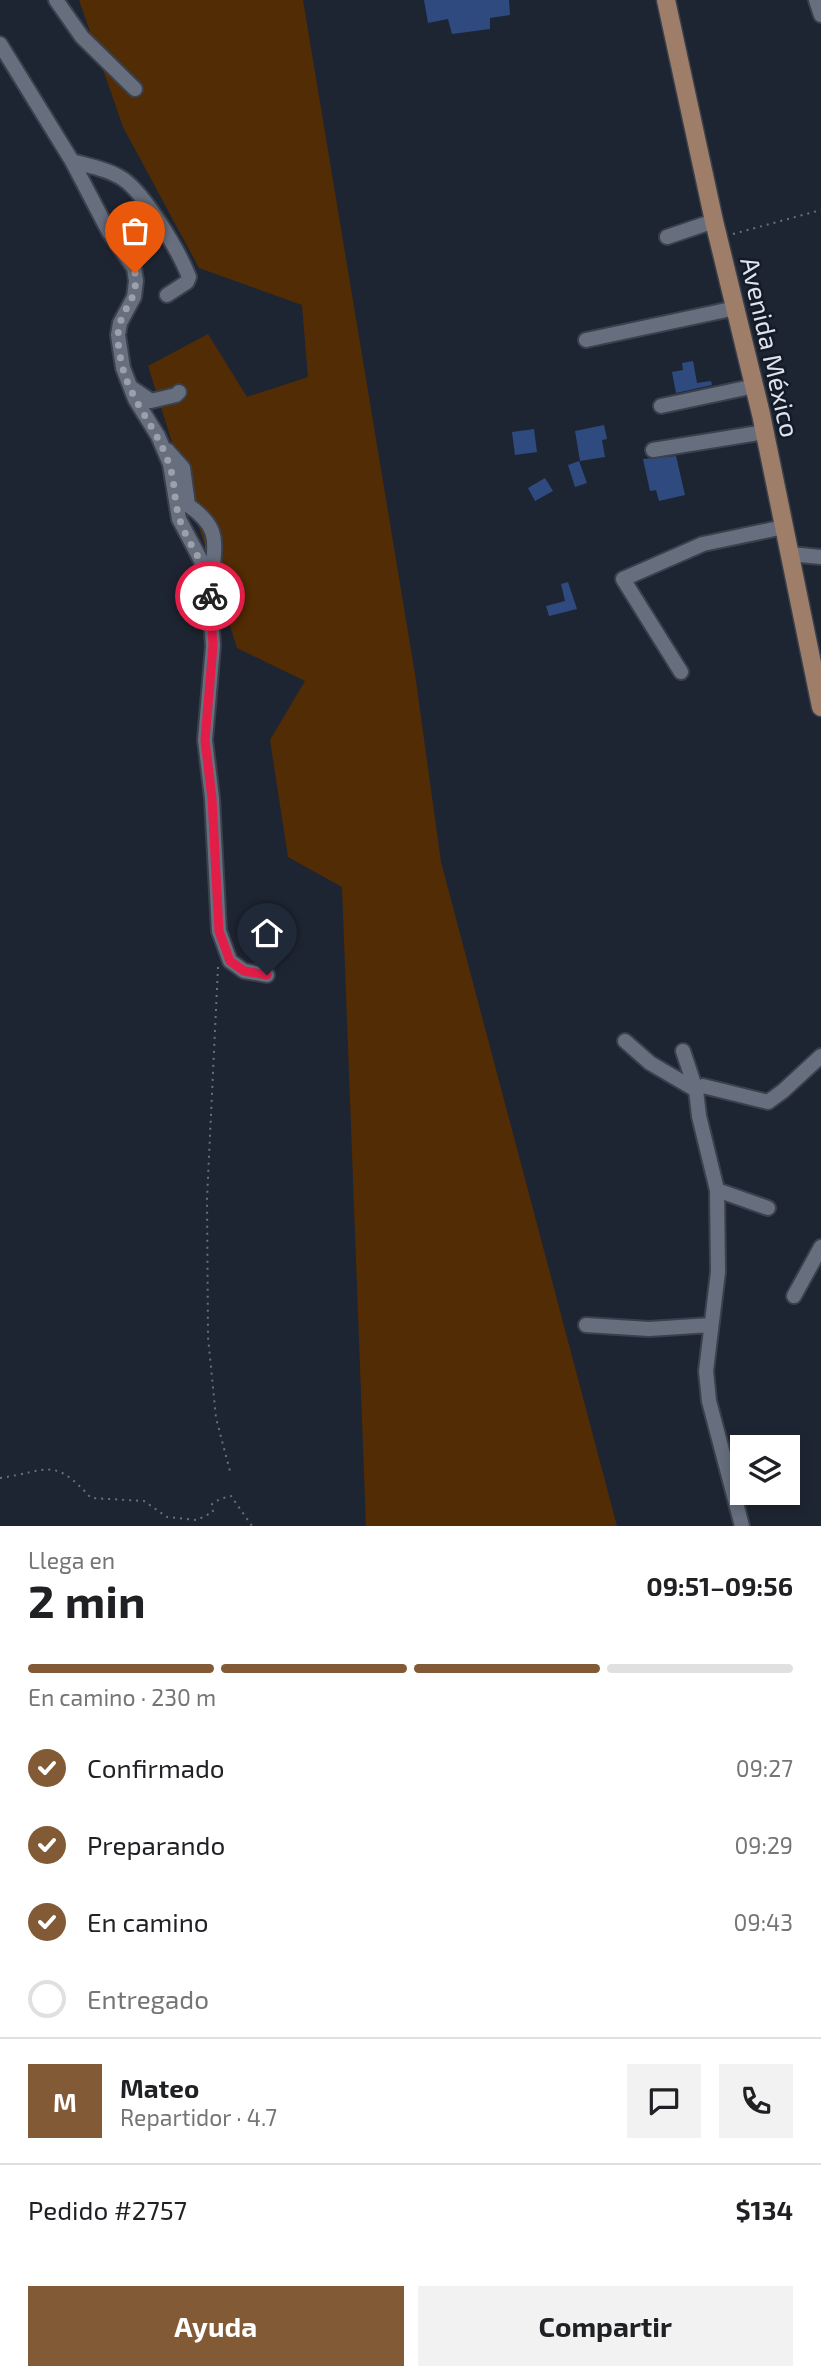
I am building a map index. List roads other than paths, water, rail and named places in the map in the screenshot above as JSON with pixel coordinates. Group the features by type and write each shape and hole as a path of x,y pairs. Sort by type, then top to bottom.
{"main road":[{"name":"Avenida México","path":"668,1 790,554 814,643 821,707"}],"street":[{"path":"56,0 82,37 135,89"},
{"path":"816,0 821,15"},
{"path":"0,44 72,161 109,232 134,268 134,297 120,323 119,350 128,384 170,464 179,519 205,568 210,594 213,646 205,740 212,798 219,931 230,961 244,971 267,975"},
{"path":"72,161 122,178 159,223 179,254 189,277 187,282 167,295"},
{"path":"667,237 717,230"},
{"path":"586,340 736,308"},
{"path":"128,384 152,401 179,392"},
{"path":"662,406 755,386"},
{"path":"653,450 765,432"},
{"path":"163,448 170,451 183,468 188,505 204,516 210,524 215,547 210,594"},
{"path":"681,672 623,579 703,544 784,527"},
{"path":"790,554 821,557"},
{"path":"625,1041 650,1063 696,1090"},
{"path":"683,1051 696,1090 699,1116 717,1190 718,1272 706,1371 709,1401 742,1525"},
{"path":"696,1090 703,1086 768,1102 821,1056"},
{"path":"717,1190 768,1208"},
{"path":"794,1296 821,1247"},
{"path":"586,1325 649,1329 711,1325"}]}
